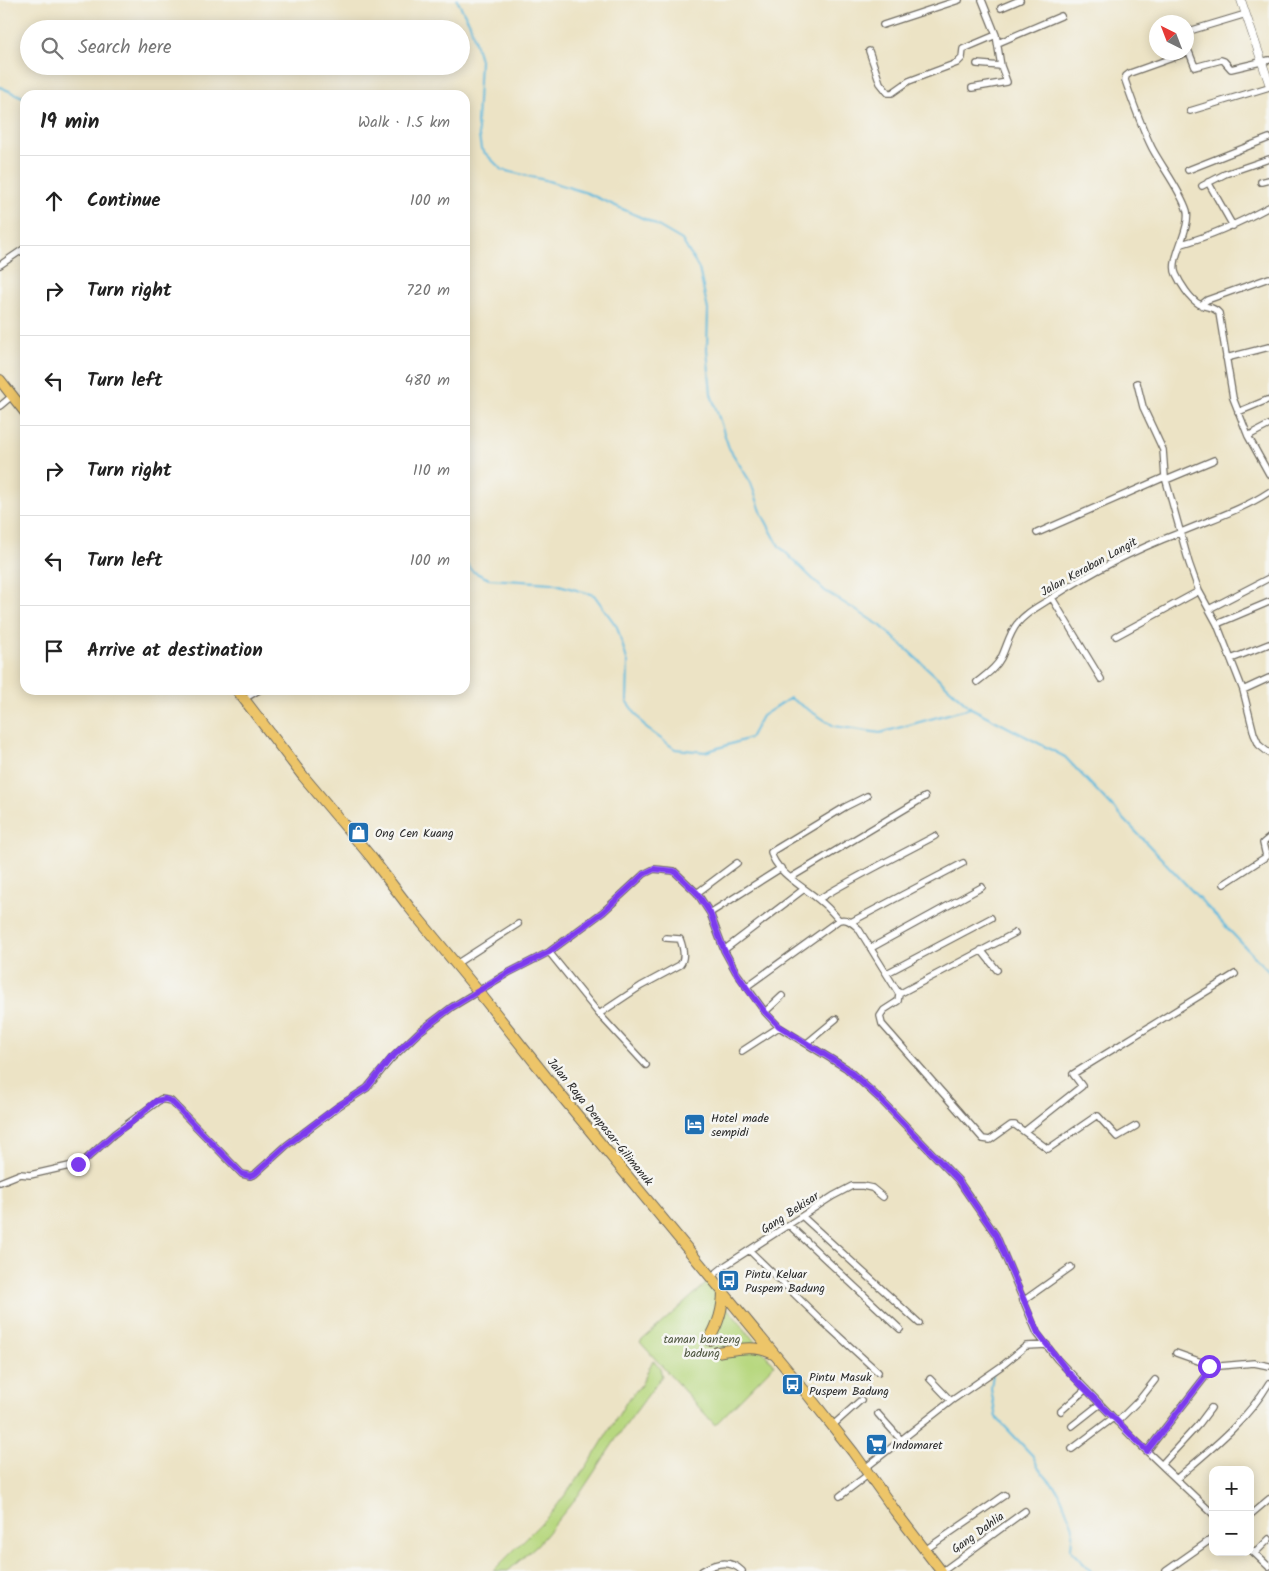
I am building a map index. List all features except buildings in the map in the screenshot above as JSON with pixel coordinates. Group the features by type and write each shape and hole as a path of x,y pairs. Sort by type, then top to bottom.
{"highway":[{"path":"0,380 20,406"},
{"name":"Jalan Raya Denpasar-Gilimanuk","path":"241,695 303,776 559,1093 778,1357 942,1571"},
{"path":"709,1340 720,1316 723,1304 723,1291"},
{"path":"717,1352 756,1348 768,1351 778,1357"}],"street":[{"path":"883,25 958,0"},
{"path":"972,88 1007,82 1001,66 996,35 982,0"},
{"path":"1001,8 1020,0"},
{"path":"1190,111 1269,85 1266,61 1241,0"},
{"path":"1194,30 1246,14"},
{"path":"998,44 1061,16"},
{"path":"869,51 880,83 888,93 892,93 909,81 957,63 962,58 963,49 996,35"},
{"path":"1266,61 1233,69 1229,68 1221,60 1195,67 1189,52 1126,76 1125,80 1152,148 1187,212 1182,244 1173,266 1176,274 1192,298 1201,305 1214,309 1219,313 1232,398 1248,436 1269,474"},
{"path":"977,64 1001,66"},
{"path":"1188,170 1269,138"},
{"path":"1202,186 1225,174 1269,159"},
{"path":"1261,182 1269,180"},
{"path":"1208,182 1233,226"},
{"path":"1182,244 1233,226 1269,207"},
{"path":"0,264 20,252"},
{"path":"1201,305 1207,300 1269,278"},
{"path":"1226,358 1269,347"},
{"path":"1137,383 1143,407 1163,450 1165,478 1179,532 1199,591 1217,624 1243,690 1254,734 1259,745 1269,753"},
{"path":"0,406 12,396"},
{"path":"1238,412 1267,400"},
{"path":"1248,436 1269,425"},
{"path":"1036,533 1165,478 1214,460"},
{"name":"Jalan Keraban Langit","path":"977,682 991,672 1001,659 1010,635 1017,623 1052,598 1116,561 1179,532 1210,521 1268,492"},
{"path":"1209,609 1269,578"},
{"path":"1116,636 1199,591"},
{"path":"1052,598 1101,679"},
{"path":"1217,624 1269,602"},
{"path":"1231,660 1269,644"},
{"path":"1243,690 1269,678"},
{"path":"244,699 251,695"},
{"path":"840,920 819,899 804,890 790,878 771,855 771,852 867,796"},
{"path":"790,878 925,797"},
{"path":"819,899 935,836"},
{"path":"1224,884 1266,856 1263,843 1269,838"},
{"path":"697,893 737,863"},
{"path":"851,922 963,863"},
{"path":"710,913 781,868"},
{"path":"0,1182 20,1174 30,1174 78,1164 84,1161 114,1134 132,1122 156,1101 165,1099 171,1101 242,1174 250,1176 255,1174 287,1145 338,1106 367,1088 390,1059 419,1032 452,1007 508,973 549,952 603,912 644,874 654,869 674,871 697,893 710,913 724,950 746,987 765,1012 779,1026 846,1068 879,1098 958,1180 996,1235 1038,1333 1062,1366 1210,1511"},
{"path":"871,948 982,887"},
{"path":"724,950 804,890"},
{"path":"887,973 991,918"},
{"path":"746,987 840,920 845,919 858,928 887,973 899,997"},
{"path":"456,964 518,924"},
{"path":"1015,933 981,950 899,997 880,1016 882,1024 983,1139 990,1140 1011,1125 1015,1125 1048,1149 1096,1116 1117,1137 1136,1126"},
{"path":"599,1014 641,986 683,962 681,941 666,938"},
{"path":"981,950 997,970"},
{"path":"549,952 599,1014 646,1065"},
{"path":"1025,1131 1082,1086 1072,1074 1235,974"},
{"path":"765,1012 782,996"},
{"path":"807,1043 836,1019"},
{"path":"742,1051 779,1026"},
{"name":"Gang Bekisar","path":"711,1276 833,1196 852,1186 872,1188 883,1197"},
{"path":"803,1216 918,1323"},
{"path":"789,1226 900,1329"},
{"path":"750,1251 878,1372"},
{"path":"1024,1301 1072,1267"},
{"path":"840,1496 951,1401 1026,1346 1047,1345"},
{"path":"1176,1353 1204,1363 1209,1367 1254,1363 1269,1366"},
{"path":"1147,1451 1209,1372 1209,1367"},
{"path":"930,1379 951,1401"},
{"path":"1072,1449 1115,1420 1140,1399 1155,1380"},
{"path":"1176,1479 1231,1431 1246,1415 1269,1383"},
{"path":"1061,1411 1086,1389"},
{"path":"832,1426 862,1400"},
{"path":"1072,1426 1100,1404"},
{"path":"1162,1464 1199,1424 1211,1408"},
{"path":"878,1414 902,1441"},
{"path":"925,1550 1005,1495"},
{"path":"1254,1512 1269,1500"},
{"name":"Gang Dahlia","path":"942,1571 1024,1511"},
{"path":"1254,1550 1269,1539"},
{"path":"1166,1571 1209,1541"},
{"path":"1254,1553 1269,1567"},
{"path":"702,1571 720,1563 728,1563 742,1571"}],"green space":[{"name":"taman banteng badung","path":"707,1283 774,1365 715,1425 640,1342"},
{"path":"653,1360 660,1369 662,1376 620,1433 581,1492 538,1544 508,1571 493,1571 552,1512 590,1462 627,1401 641,1385"}],"waterway":[{"path":"457,0 468,20"},
{"path":"470,24 480,60 477,123 481,149 502,170 545,180 587,193 651,222 682,240 699,269 708,310 707,349 711,394 729,448 751,483 762,514 779,546 825,591 881,626 971,708 1065,757 1269,972"},
{"path":"0,87 20,96"},
{"path":"470,568 489,579 552,583 594,595 617,627 628,663 627,702 646,728 675,749 705,752 750,738 762,716 790,698 834,726 880,733 970,708"},
{"path":"993,1373 991,1389 996,1417 1033,1456 1039,1469 1059,1492 1073,1527 1072,1552 1091,1571"}],"place":[{"name":"Ong Cen Kuang","path":"359,833"},
{"name":"Hotel made sempidi","path":"695,1125"},
{"name":"Pintu Keluar Puspem Badung","path":"729,1281"},
{"name":"Pintu Masuk Puspem Badung","path":"793,1384"},
{"name":"Indomaret","path":"876,1445"}],"route":[{"path":"78,1164 156,1101 165,1099 171,1101 244,1176 255,1174 287,1145 338,1106 367,1088 390,1059 419,1032 452,1007 508,973 549,952 603,912 644,874 654,869 667,869 679,875 697,893 710,913 724,950 736,972 765,1012 779,1026 792,1035 846,1068 879,1098 958,1180 996,1235 1038,1333 1068,1372 1147,1451 1209,1372 1209,1366"}]}
